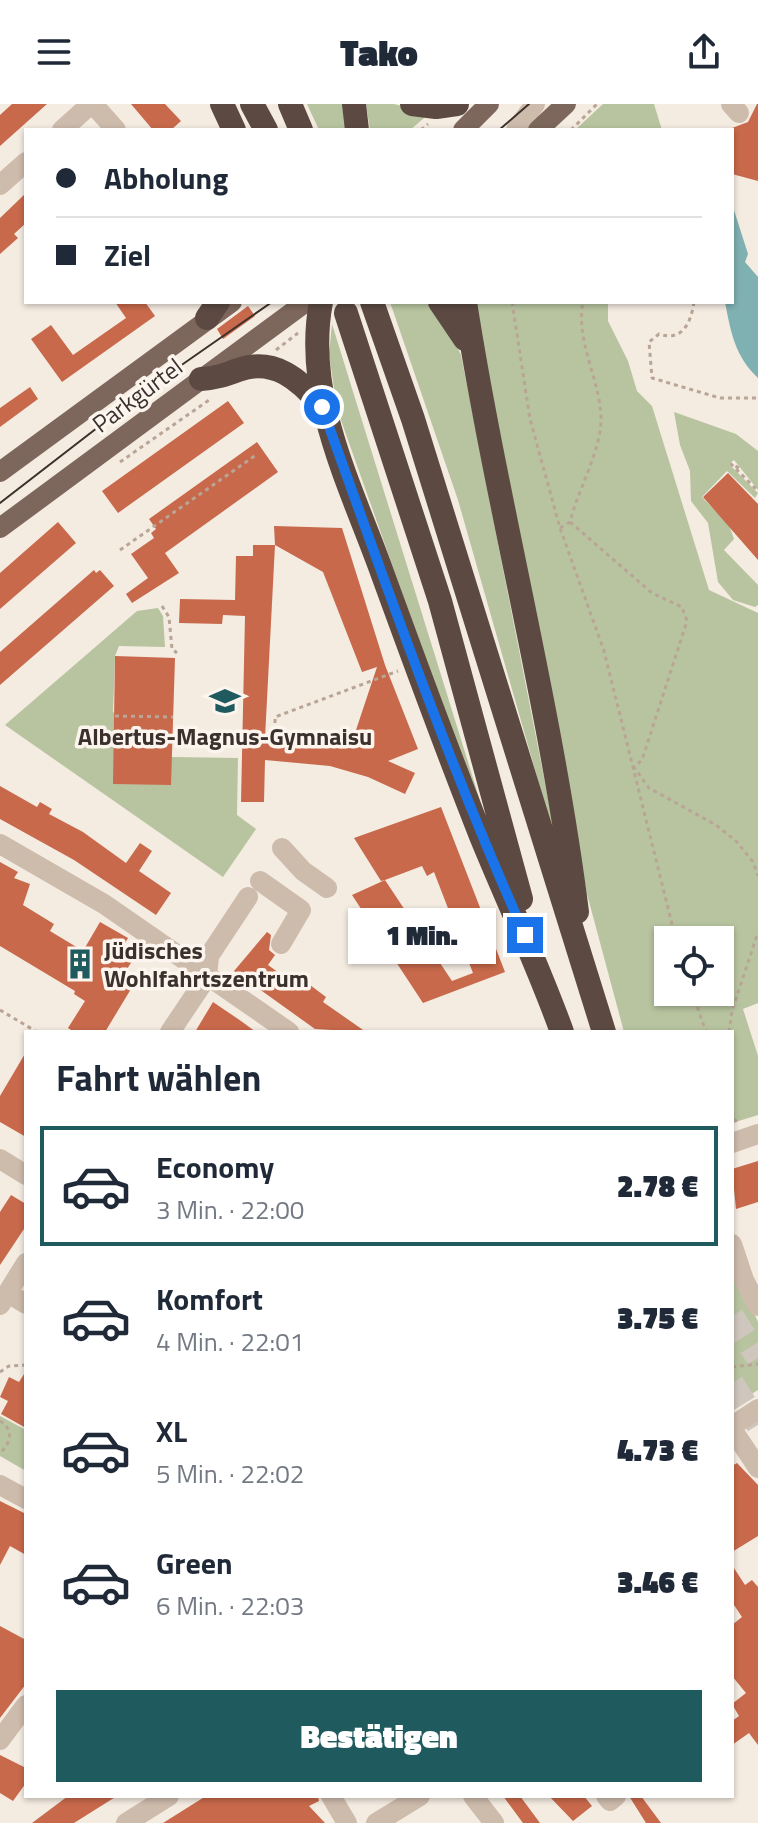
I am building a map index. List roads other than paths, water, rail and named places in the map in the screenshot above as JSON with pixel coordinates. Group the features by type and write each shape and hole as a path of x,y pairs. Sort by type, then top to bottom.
{"highway":[{"path":"222,104 233,128"},
{"path":"252,104 265,128"},
{"path":"290,104 300,128"},
{"path":"354,104 357,128"},
{"path":"412,104 436,107 457,104"},
{"path":"373,304 413,419 603,1030"},
{"path":"442,304 459,326 474,360"},
{"path":"465,304 564,824 584,974"},
{"path":"315,308 316,359 322,407 477,825 536,959 561,1030"},
{"path":"346,313 440,601 500,814 536,959"},
{"path":"210,386 240,369 256,367 288,373 303,382 322,407"}],"main road":[{"path":"465,128 489,104"},
{"path":"540,128 566,104"},
{"name":"Parkgürtel","path":"0,528 210,386 315,308"},
{"name":"Parkgürtel","path":"0,472 212,310"}],"street":[{"path":"64,128 92,104 114,128"},
{"path":"517,128 535,104"},
{"path":"0,185 24,164"},
{"path":"0,844 104,904 286,1030"},
{"path":"282,848 303,871 327,888"},
{"path":"171,1030 207,977 209,956 254,889 301,910 281,944"},
{"path":"734,1142 758,1134"},
{"path":"0,1159 24,1174"},
{"path":"734,1250 744,1280 758,1306"},
{"path":"24,1266 4,1299 24,1304"},
{"path":"758,1409 739,1435 758,1468"},
{"path":"0,1485 24,1498"},
{"path":"0,1740 24,1708"},
{"path":"126,1823 166,1798"},
{"path":"332,1798 347,1823"},
{"path":"376,1823 417,1798"},
{"path":"475,1798 494,1823"}],"water":[{"path":"734,210 748,254 745,262 758,277 758,378 744,361 732,334 725,304 734,304"}],"tunnel":[{"path":"734,1319 758,1358"},
{"path":"734,1386 758,1425"}],"tram line":[{"path":"501,128 529,104"},
{"path":"0,503 150,387 269,304"}],"place":[{"name":"Albertus-Magnus-Gymnaisu","path":"225,701"},
{"name":"Jüdisches Wohlfahrtszentrum","path":"80,964"}]}
